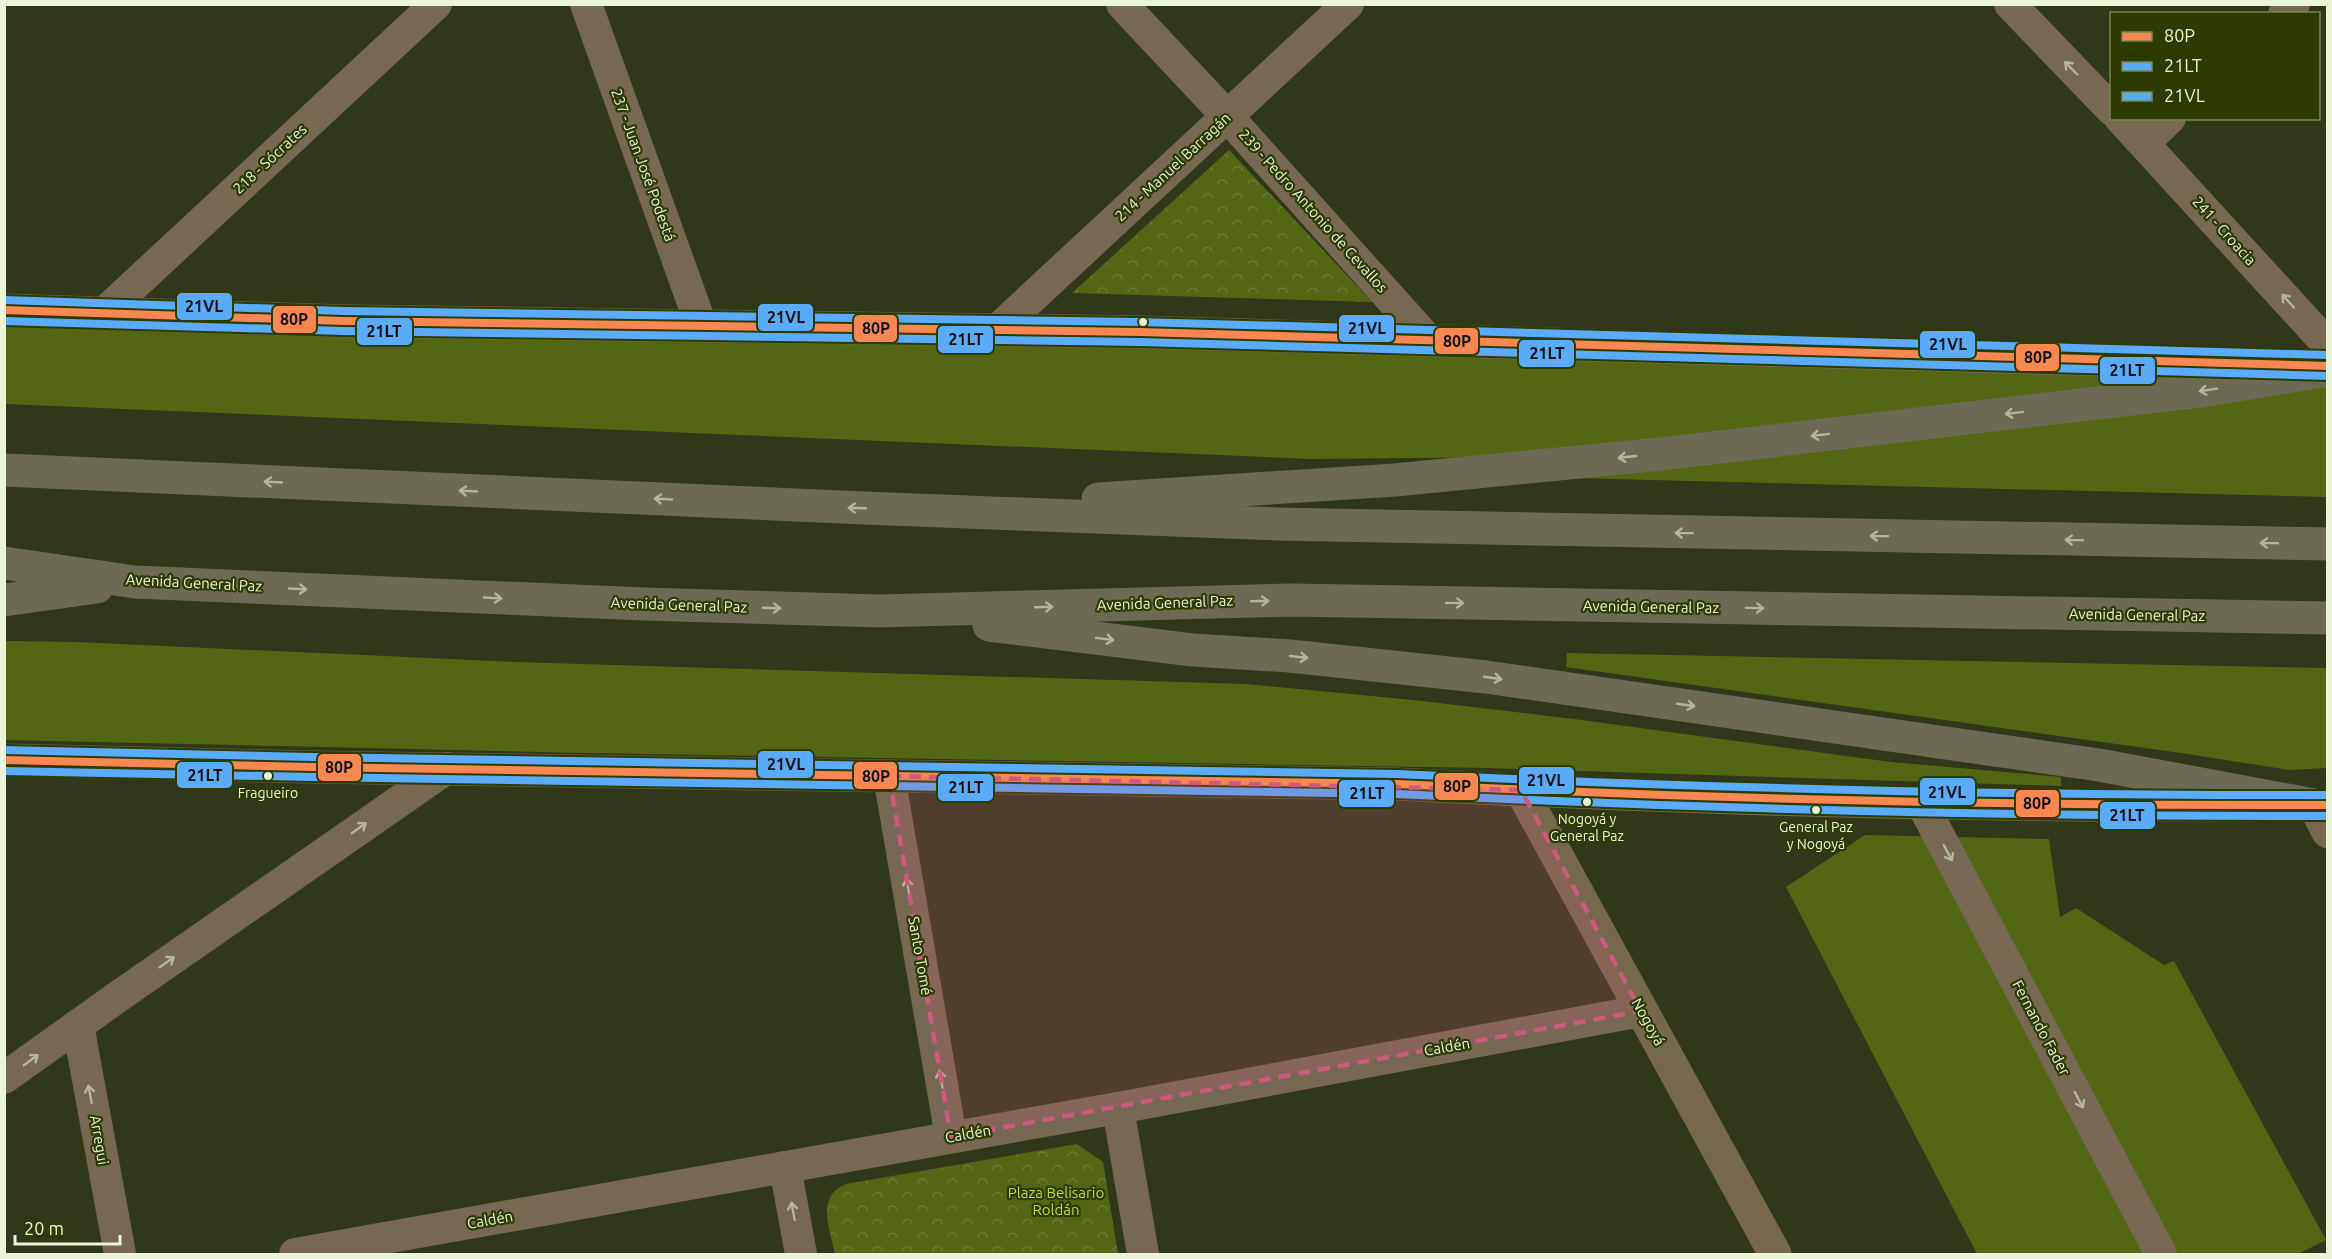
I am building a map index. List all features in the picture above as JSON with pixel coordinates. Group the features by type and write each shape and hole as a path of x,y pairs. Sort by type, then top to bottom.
{"highway":[{"path":"916,510 1395,480 1648,455 2201,391 2328,368"},
{"path":"4,470 1277,524 2328,544"},
{"name":"Avenida General Paz","path":"4,562 135,582 632,604 880,611 1291,600 2328,618"},
{"path":"4,600 135,582"},
{"path":"880,611 1194,650 1290,656 1486,677 2099,765 2323,814"}],"street":[{"name":"218 - Sócrates","path":"104,313 436,4"},
{"name":"237 - Juan José Podestá","path":"586,4 701,325"},
{"name":"239 - Pedro Antonio de Cevallos","path":"1122,4 1227,116 1428,340"},
{"name":"214 - Manuel Barragán","path":"998,330 1348,4"},
{"path":"2010,4 2110,108"},
{"name":"241 - Croacia","path":"2122,120 2328,345"},
{"path":"2144,143 2168,120"},
{"path":"4,310 344,321 998,330 1428,340 2328,368"},
{"path":"4,759 312,767 1385,784 2323,814"},
{"path":"4,1078 447,768"},
{"name":"Santo Tomé","path":"889,776 951,1137"},
{"name":"Nogoyá","path":"1521,790 1775,1254"},
{"name":"Fernando Fader","path":"1921,802 2161,1254"},
{"name":"Caldén","path":"295,1254 1119,1108 1641,1011"},
{"name":"Arregui","path":"78,1025 120,1254"},
{"path":"1119,1108 1143,1254"},
{"path":"785,1167 801,1254"}],"highlighted area":[{"path":"889,776 1521,790 1641,1011 951,1137"}],"green space":[{"path":"1229,150 1372,302 1071,293 1072,293"},
{"path":"5,324 2239,371 1510,457 1311,459 5,404"},
{"path":"2327,381 2327,497 1572,478"},
{"path":"5,641 77,642 515,662 1246,684 1413,700 1574,719 1891,762 2061,777 2061,786 1487,768 586,753 5,740"},
{"path":"1567,653 2327,668 2327,768 2289,770 1566,667"},
{"path":"1865,835 2049,839 2060,917 2076,908 2164,965 2174,961 2326,1240 2298,1254 1977,1254 1786,887"},
{"name":"Plaza Belisario Roldán","path":"1077,1144 1103,1162 1118,1254 835,1254 828,1224 828,1205 836,1190 846,1184"}],"transit line":[{"name":"21VL","path":"4,300 344,311 1140,322 2328,355"},
{"name":"80P","path":"4,310 344,321 1140,332 2328,366"},
{"name":"21LT","path":"4,321 344,331 1140,342 2328,376"},
{"name":"21VL","path":"4,750 1397,774 1746,787 1978,792 2328,795"},
{"name":"80P","path":"4,760 1397,784 1630,794 1862,800 2328,805"},
{"name":"21LT","path":"4,771 1397,794 1746,808 1978,813 2328,816"}],"place":[{"name":"Fragueiro","path":"268,776"},
{"name":"Nogoyá y General Paz","path":"1587,802"},
{"name":"General Paz y Nogoyá","path":"1816,810"}]}
